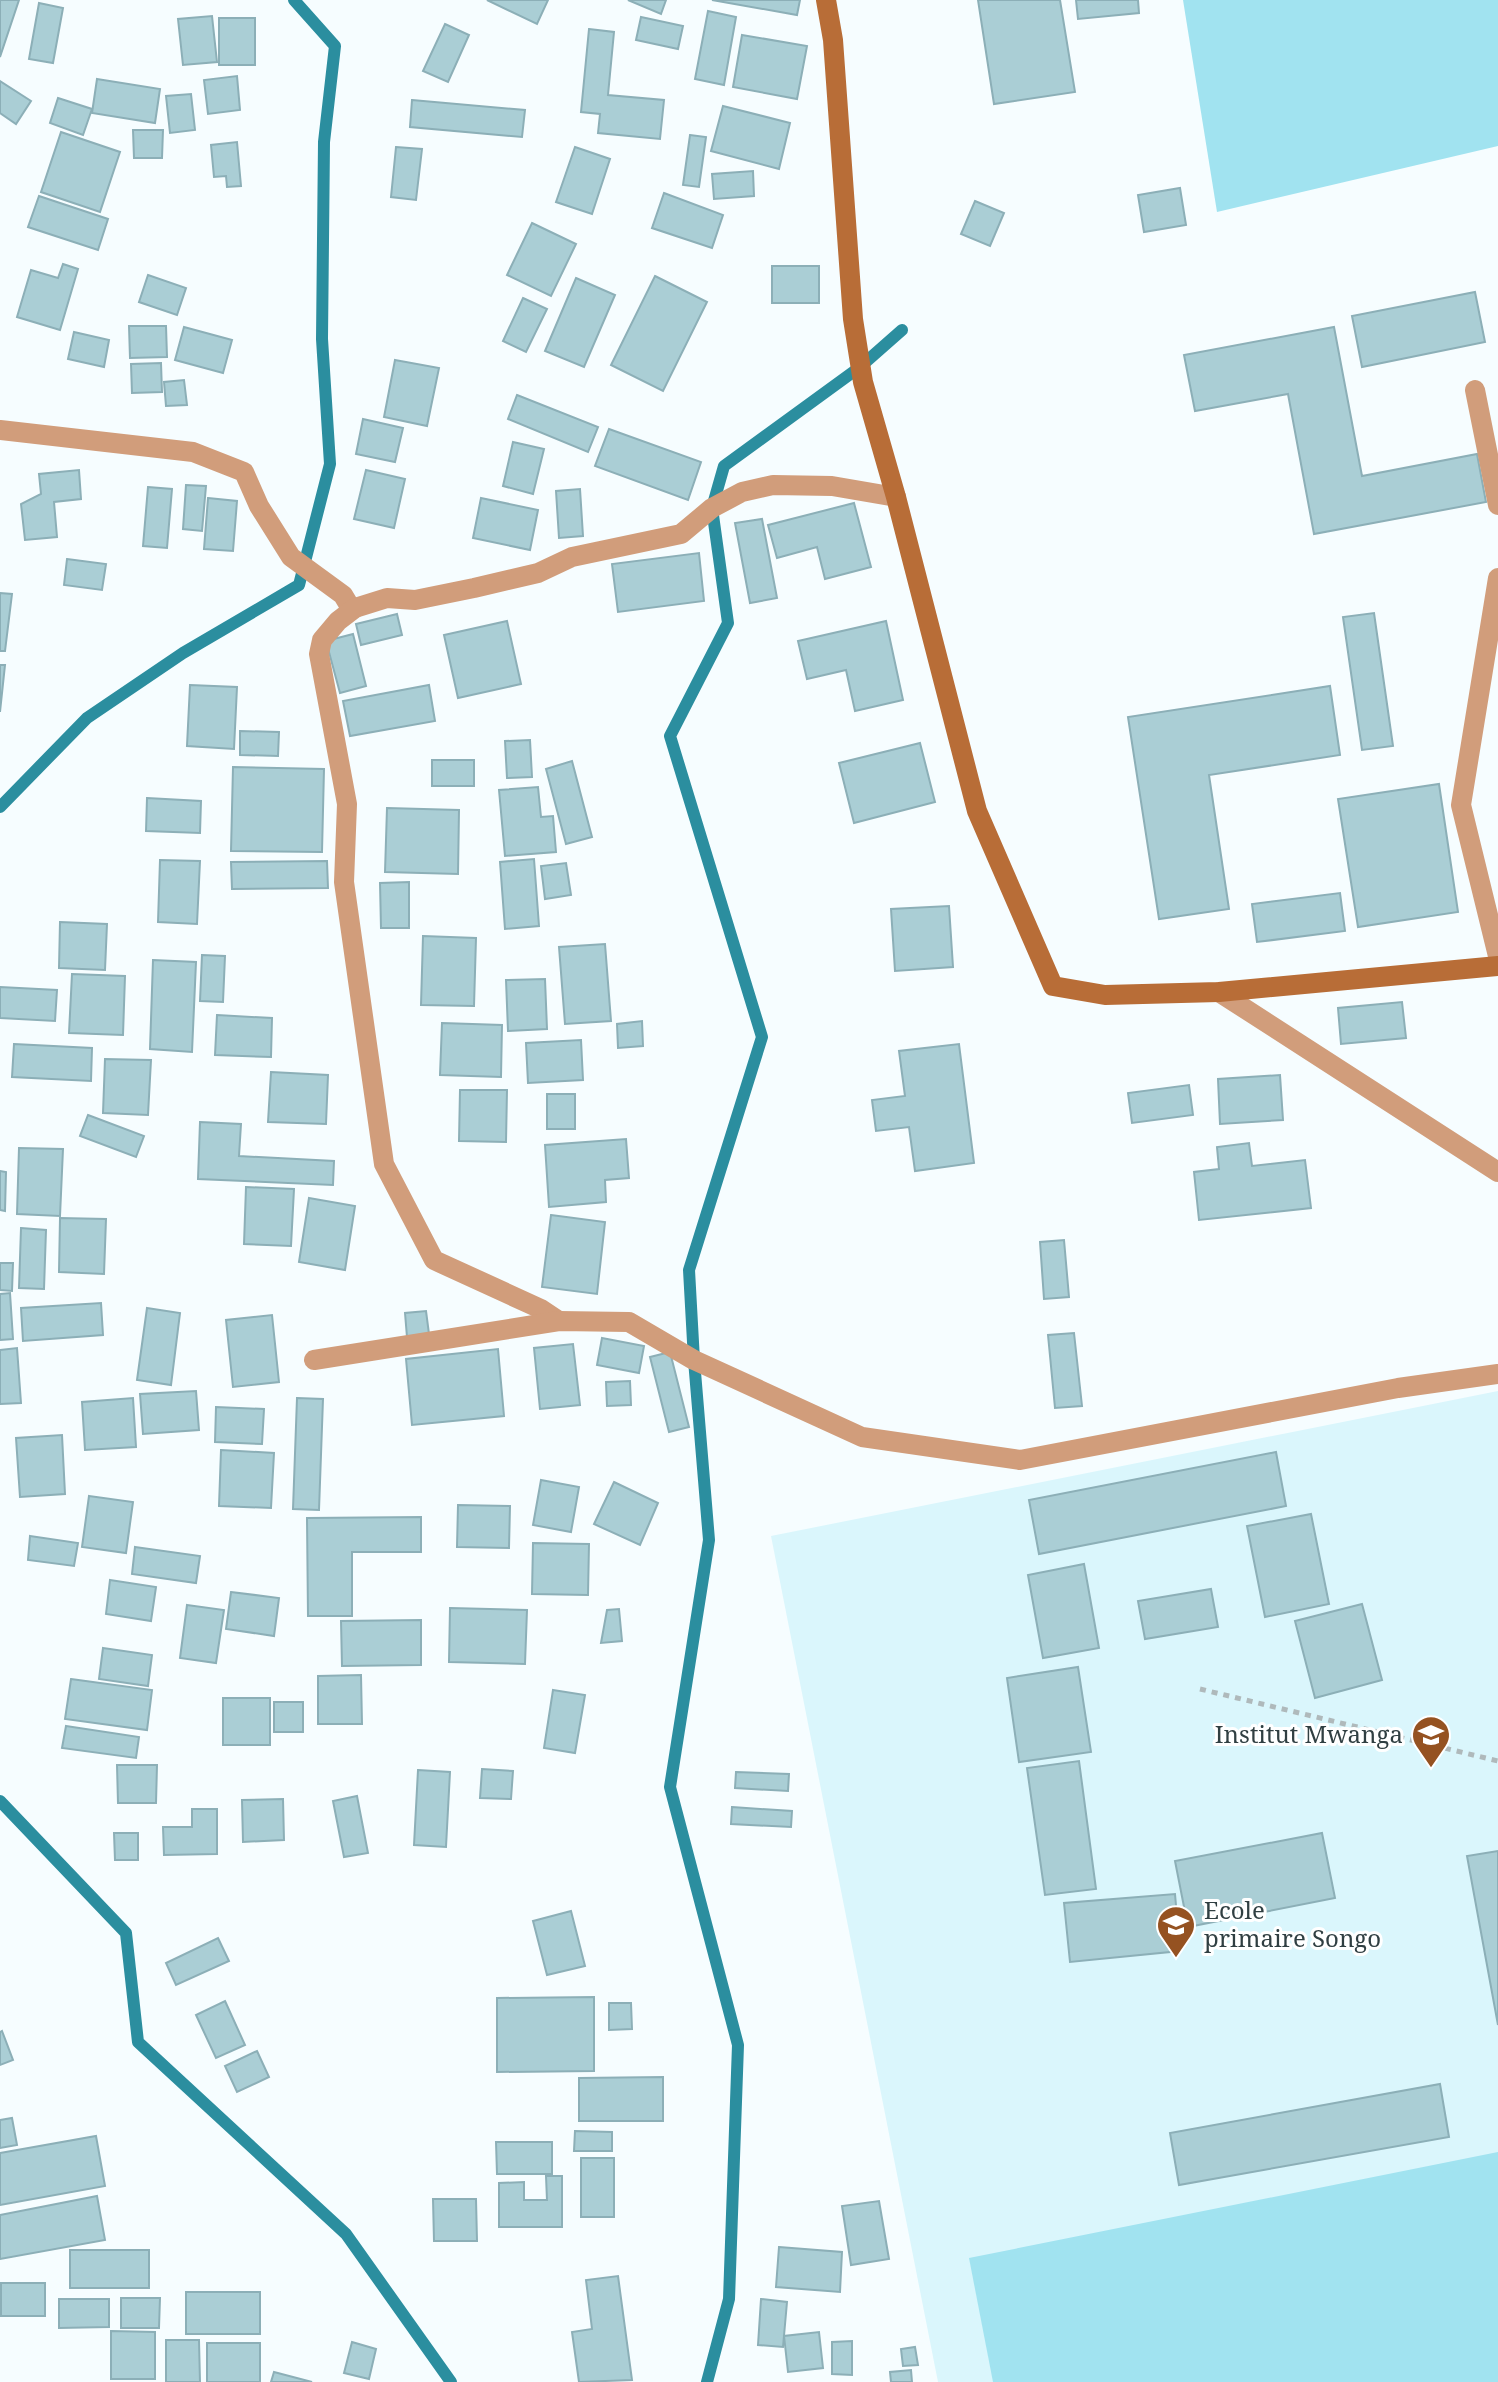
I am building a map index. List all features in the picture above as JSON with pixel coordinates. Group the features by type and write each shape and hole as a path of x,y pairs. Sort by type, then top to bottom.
{"street":[{"path":"826,0 833,40 856,343 863,382 977,811 1053,986 1105,995 1219,992 1498,966"},
{"path":"1475,390 1498,505"},
{"path":"0,430 193,452 244,472 259,506 291,557 343,595 355,608"},
{"path":"559,1321 541,1309 434,1260 384,1164 344,882 347,804 319,654 322,640 338,621 355,608 387,598 415,600 474,588 538,573 572,557 681,534 712,508 742,492 773,485 832,486 896,497"},
{"path":"1498,578 1461,805 1498,956"},
{"path":"1219,992 1498,1172"},
{"path":"314,1360 559,1321 629,1322 694,1360 862,1437 1020,1460 1398,1388 1498,1374"}],"path":[{"path":"1200,1689 1498,1761"}],"shaded area":[{"path":"1183,0 1498,0 1498,146 1217,212"},
{"name":"Ecole primaire Songo","path":"1498,1391 1498,2382 938,2382 771,1536"},
{"path":"1498,2152 1498,2382 993,2382 969,2258"}],"building":[{"path":"0,0 19,0 0,57"},
{"path":"487,0 548,0 537,24"},
{"path":"628,0 666,0 661,14"},
{"path":"712,0 800,0 797,15"},
{"path":"978,0 1060,0 1075,92 994,104"},
{"path":"1076,0 1138,0 1139,13 1078,19"},
{"path":"39,3 63,8 53,63 29,59"},
{"path":"708,11 736,17 724,85 695,79"},
{"path":"212,16 217,62 183,65 178,19"},
{"path":"641,17 683,26 678,49 636,40"},
{"path":"219,18 255,18 255,65 219,65"},
{"path":"445,24 469,35 448,82 423,71"},
{"path":"589,29 614,32 608,95 664,100 660,139 598,133 600,114 581,112"},
{"path":"742,35 807,46 797,99 733,87"},
{"path":"237,76 240,110 208,114 204,80"},
{"path":"97,79 160,89 155,123 92,113"},
{"path":"0,81 31,101 16,124 0,113"},
{"path":"191,94 195,130 170,133 166,96"},
{"path":"58,98 92,109 83,135 50,123"},
{"path":"412,100 525,110 522,137 410,127"},
{"path":"723,106 790,123 779,169 711,151"},
{"path":"133,130 163,130 162,158 134,158"},
{"path":"61,132 120,152 100,212 41,192"},
{"path":"690,135 706,137 699,187 683,185"},
{"path":"237,142 241,186 227,187 226,176 214,177 211,145"},
{"path":"396,147 422,149 416,200 391,197"},
{"path":"575,147 610,159 592,214 556,202"},
{"path":"753,171 754,196 714,199 712,174"},
{"path":"1180,188 1186,225 1144,232 1138,195"},
{"path":"664,193 723,215 712,248 652,228"},
{"path":"39,196 108,219 98,250 28,227"},
{"path":"975,201 1004,213 990,246 961,234"},
{"path":"532,223 576,244 551,296 507,275"},
{"path":"63,264 78,269 60,330 17,317 31,270 58,278"},
{"path":"772,266 819,266 819,303 772,303"},
{"path":"148,275 186,288 177,315 139,302"},
{"path":"655,276 707,302 663,391 611,365"},
{"path":"576,278 615,295 584,367 545,351"},
{"path":"1475,292 1485,342 1362,367 1352,316"},
{"path":"523,298 547,309 526,352 503,341"},
{"path":"129,326 166,326 167,357 130,358"},
{"path":"184,327 232,340 223,373 175,360"},
{"path":"1334,327 1362,476 1477,454 1486,502 1314,534 1288,394 1195,411 1184,355"},
{"path":"74,332 109,340 104,367 68,359"},
{"path":"395,360 439,368 427,426 384,417"},
{"path":"161,363 162,392 132,393 131,364"},
{"path":"184,380 187,405 166,406 164,382"},
{"path":"517,395 598,427 588,452 508,419"},
{"path":"363,419 403,428 395,462 356,454"},
{"path":"609,429 701,462 688,500 595,466"},
{"path":"513,442 544,449 533,494 503,486"},
{"path":"79,470 81,499 54,502 57,537 25,540 21,504 41,494 39,474"},
{"path":"366,470 405,479 394,528 354,519"},
{"path":"186,485 206,486 202,531 183,529"},
{"path":"148,487 172,489 167,548 143,546"},
{"path":"580,489 583,536 559,538 556,491"},
{"path":"208,498 237,501 233,551 204,549"},
{"path":"481,498 538,510 530,550 473,538"},
{"path":"854,503 871,567 825,579 817,547 777,558 768,525"},
{"path":"762,519 777,598 750,603 735,523"},
{"path":"699,553 704,601 618,612 612,564"},
{"path":"67,559 106,564 102,590 64,585"},
{"path":"0,593 12,594 5,651 0,651"},
{"path":"1374,613 1393,746 1362,750 1343,617"},
{"path":"397,614 402,635 361,645 356,624"},
{"path":"507,621 521,684 458,698 444,635"},
{"path":"886,621 903,700 855,711 846,670 807,679 798,641"},
{"path":"353,634 366,686 340,693 326,641"},
{"path":"0,665 5,665 0,712"},
{"path":"190,685 237,687 234,749 187,746"},
{"path":"429,685 435,721 350,736 343,701"},
{"path":"1330,686 1340,755 1209,775 1229,909 1159,919 1128,717"},
{"path":"240,731 279,732 278,756 240,755"},
{"path":"530,740 532,777 507,778 505,741"},
{"path":"920,743 935,802 854,823 839,763"},
{"path":"432,760 474,760 474,786 432,786"},
{"path":"572,761 592,837 566,844 546,769"},
{"path":"233,767 324,769 322,852 231,851"},
{"path":"1439,784 1458,912 1358,927 1338,799"},
{"path":"538,787 541,817 553,816 556,852 505,856 499,790"},
{"path":"147,798 201,801 200,833 146,831"},
{"path":"387,808 459,810 458,874 385,872"},
{"path":"534,859 539,926 505,929 500,862"},
{"path":"160,860 200,861 197,924 158,922"},
{"path":"327,861 328,888 232,889 231,862"},
{"path":"566,863 571,895 545,899 541,866"},
{"path":"409,882 409,928 381,928 380,883"},
{"path":"1340,893 1345,931 1257,942 1252,904"},
{"path":"949,906 953,967 895,971 891,909"},
{"path":"60,922 107,924 105,970 59,968"},
{"path":"423,936 476,938 474,1006 421,1005"},
{"path":"605,944 611,1021 565,1024 559,947"},
{"path":"202,955 225,956 223,1002 200,1001"},
{"path":"153,960 196,962 192,1052 150,1049"},
{"path":"72,974 125,976 123,1035 69,1033"},
{"path":"545,979 547,1029 508,1031 506,980"},
{"path":"0,987 57,990 55,1021 0,1018"},
{"path":"1402,1002 1406,1038 1341,1044 1338,1008"},
{"path":"217,1015 272,1018 271,1057 215,1055"},
{"path":"642,1021 643,1046 618,1048 617,1024"},
{"path":"442,1023 502,1025 501,1077 440,1075"},
{"path":"581,1040 583,1080 528,1083 526,1043"},
{"path":"14,1044 92,1048 91,1081 12,1077"},
{"path":"959,1044 974,1163 915,1171 909,1127 876,1131 872,1100 905,1096 899,1051"},
{"path":"105,1059 151,1060 148,1115 103,1113"},
{"path":"271,1072 328,1075 326,1124 268,1122"},
{"path":"1280,1075 1283,1120 1220,1124 1218,1079"},
{"path":"1189,1085 1193,1115 1132,1123 1128,1093"},
{"path":"460,1090 507,1090 506,1142 459,1141"},
{"path":"547,1094 575,1094 575,1129 547,1129"},
{"path":"88,1115 144,1136 136,1157 80,1136"},
{"path":"200,1122 241,1124 239,1156 334,1161 333,1185 198,1179"},
{"path":"626,1139 629,1178 605,1180 606,1202 549,1207 545,1145"},
{"path":"1249,1143 1252,1166 1305,1160 1311,1208 1199,1220 1194,1172 1219,1169 1217,1147"},
{"path":"19,1148 63,1149 60,1216 17,1214"},
{"path":"0,1171 6,1172 5,1211 0,1210"},
{"path":"246,1187 294,1189 291,1246 244,1244"},
{"path":"309,1198 355,1206 345,1270 299,1262"},
{"path":"551,1215 605,1222 597,1294 542,1287"},
{"path":"60,1218 106,1219 104,1274 59,1272"},
{"path":"21,1228 46,1230 44,1289 19,1288"},
{"path":"1064,1240 1069,1297 1044,1299 1040,1242"},
{"path":"0,1263 13,1263 12,1291 0,1290"},
{"path":"10,1293 13,1339 0,1340 0,1294"},
{"path":"101,1303 103,1335 23,1341 21,1308"},
{"path":"147,1308 180,1313 171,1385 137,1380"},
{"path":"426,1311 429,1334 407,1337 405,1313"},
{"path":"272,1315 279,1382 233,1387 226,1320"},
{"path":"1074,1333 1082,1406 1055,1408 1048,1335"},
{"path":"602,1338 644,1346 639,1373 597,1365"},
{"path":"573,1344 580,1405 540,1409 534,1348"},
{"path":"17,1348 21,1403 0,1404 0,1350"},
{"path":"498,1349 504,1416 412,1425 406,1359"},
{"path":"670,1352 689,1427 669,1432 650,1357"},
{"path":"630,1381 631,1405 607,1406 606,1382"},
{"path":"196,1391 199,1430 143,1434 140,1394"},
{"path":"133,1398 136,1447 85,1450 82,1402"},
{"path":"297,1398 323,1399 319,1510 293,1509"},
{"path":"216,1407 264,1409 262,1444 215,1442"},
{"path":"62,1435 65,1494 20,1497 16,1438"},
{"path":"221,1450 274,1453 271,1508 219,1506"},
{"path":"1276,1452 1286,1506 1039,1554 1029,1500"},
{"path":"541,1480 579,1487 571,1532 533,1525"},
{"path":"614,1482 658,1503 640,1545 594,1524"},
{"path":"89,1496 133,1502 126,1553 82,1547"},
{"path":"458,1505 510,1506 509,1548 457,1547"},
{"path":"1311,1514 1329,1604 1265,1617 1247,1526"},
{"path":"421,1517 421,1552 352,1552 352,1616 308,1616 307,1518"},
{"path":"30,1536 78,1543 74,1566 28,1560"},
{"path":"533,1543 589,1544 588,1595 532,1594"},
{"path":"135,1547 200,1556 196,1583 132,1574"},
{"path":"1084,1564 1099,1648 1043,1658 1028,1575"},
{"path":"110,1580 156,1587 151,1621 106,1614"},
{"path":"1211,1589 1218,1627 1145,1639 1138,1601"},
{"path":"231,1592 279,1598 274,1636 226,1629"},
{"path":"1362,1604 1382,1680 1315,1698 1295,1621"},
{"path":"187,1605 224,1610 216,1663 180,1658"},
{"path":"450,1608 527,1610 525,1664 449,1662"},
{"path":"619,1609 622,1641 601,1643 607,1610"},
{"path":"421,1620 421,1665 342,1666 341,1621"},
{"path":"103,1648 152,1655 148,1686 99,1679"},
{"path":"1078,1667 1091,1752 1019,1762 1007,1678"},
{"path":"361,1675 362,1724 318,1724 318,1676"},
{"path":"71,1679 152,1690 147,1730 65,1719"},
{"path":"553,1690 585,1695 575,1753 544,1748"},
{"path":"223,1698 270,1698 270,1745 223,1745"},
{"path":"274,1702 303,1702 303,1732 274,1732"},
{"path":"66,1726 139,1737 136,1758 62,1748"},
{"path":"1079,1761 1096,1889 1045,1895 1027,1768"},
{"path":"117,1765 157,1765 156,1803 118,1803"},
{"path":"482,1769 513,1771 511,1799 480,1798"},
{"path":"418,1770 450,1772 446,1847 414,1845"},
{"path":"736,1772 789,1774 788,1791 735,1788"},
{"path":"357,1796 368,1853 344,1857 333,1801"},
{"path":"283,1799 284,1840 243,1842 242,1800"},
{"path":"732,1807 792,1811 791,1827 731,1824"},
{"path":"192,1809 217,1809 217,1854 164,1855 163,1827 192,1827"},
{"path":"114,1833 138,1833 138,1860 115,1860"},
{"path":"1322,1833 1335,1898 1188,1927 1175,1861"},
{"path":"1498,1851 1498,2025 1467,1856"},
{"path":"1175,1894 1180,1951 1070,1962 1064,1903"},
{"path":"571,1911 585,1966 547,1975 533,1921"},
{"path":"218,1938 229,1961 176,1985 166,1963"},
{"path":"594,1997 594,2071 497,2072 497,1998"},
{"path":"225,2001 245,2045 216,2058 196,2015"},
{"path":"609,2003 631,2003 632,2029 609,2030"},
{"path":"0,2032 13,2060 0,2065"},
{"path":"257,2051 269,2077 237,2092 225,2066"},
{"path":"663,2077 663,2121 579,2121 579,2078"},
{"path":"1440,2084 1449,2137 1179,2185 1170,2133"},
{"path":"12,2118 17,2145 0,2148 0,2120"},
{"path":"575,2131 612,2132 612,2151 574,2151"},
{"path":"96,2136 105,2186 0,2205 0,2153"},
{"path":"496,2142 552,2142 552,2174 497,2174"},
{"path":"581,2158 614,2158 614,2217 581,2217"},
{"path":"546,2176 562,2176 562,2227 499,2227 499,2183 524,2182 524,2200 547,2200"},
{"path":"97,2196 105,2240 0,2259 0,2215"},
{"path":"433,2199 476,2199 477,2241 434,2241"},
{"path":"879,2201 889,2259 851,2265 842,2206"},
{"path":"779,2247 842,2252 840,2292 776,2287"},
{"path":"70,2250 149,2250 149,2288 70,2288"},
{"path":"618,2276 632,2380 579,2382 572,2332 592,2329 586,2280"},
{"path":"1,2283 45,2283 45,2316 1,2316"},
{"path":"186,2292 260,2292 260,2334 186,2334"},
{"path":"121,2298 160,2298 159,2328 121,2328"},
{"path":"59,2299 109,2299 109,2327 59,2328"},
{"path":"761,2299 787,2302 783,2347 758,2345"},
{"path":"111,2331 155,2332 155,2379 111,2379"},
{"path":"819,2332 823,2368 788,2372 784,2336"},
{"path":"166,2340 199,2340 200,2382 166,2382"},
{"path":"852,2341 852,2375 832,2374 832,2342"},
{"path":"352,2342 376,2349 369,2379 344,2373"},
{"path":"207,2343 260,2343 260,2382 207,2382"},
{"path":"915,2347 918,2365 903,2366 901,2349"},
{"path":"911,2370 912,2382 891,2382 890,2372"},
{"path":"274,2372 312,2382 271,2382"}],"waterway":[{"path":"0,807 87,718 183,653 299,585 330,464 322,339 324,142 335,46 294,0"},
{"path":"707,2382 729,2299 738,2045 670,1787 709,1540 689,1270 762,1037 670,736 728,623 712,508 724,466 860,367 902,330"},
{"path":"0,1801 126,1933 138,2042 346,2234 451,2382"}],"place":[{"name":"Institut Mwanga","path":"1431,1769"},
{"name":"Ecole primaire Songo","path":"1176,1959"}]}
